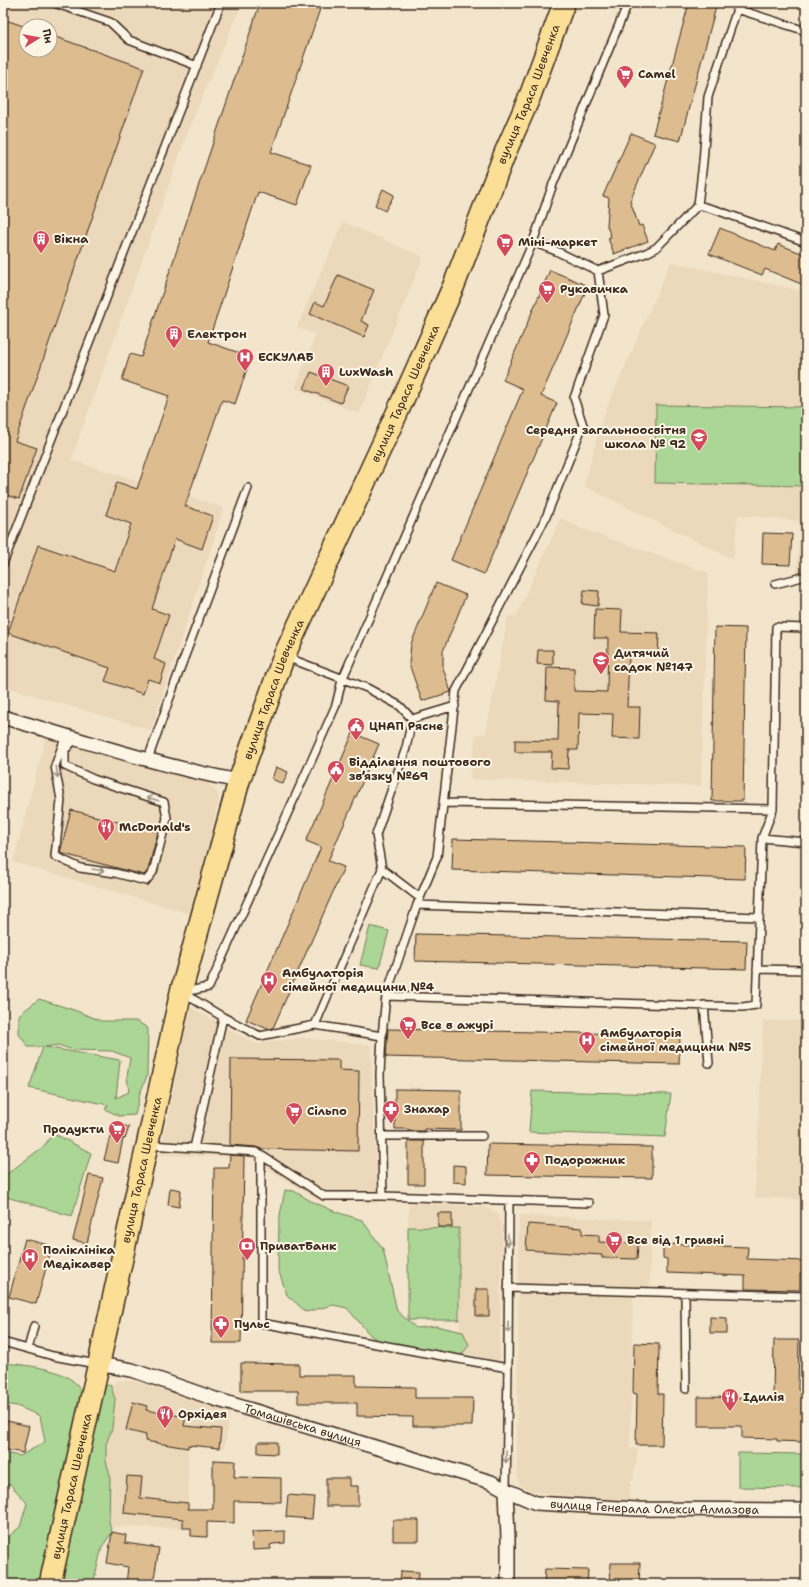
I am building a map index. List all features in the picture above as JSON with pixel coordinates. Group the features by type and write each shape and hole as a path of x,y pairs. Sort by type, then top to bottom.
{"main road":[{"name":"вулиця Тараса Шевченка","path":"50,1584 181,992 239,781 284,656 397,413 454,284 505,153 530,96 564,3"}],"street":[{"path":"3,717 148,759 239,781"},
{"name":"Томашівська вулиця","path":"98,1364 132,1370 215,1399 492,1482 506,1490"},
{"path":"506,1490 508,1584"},
{"name":"вулиця Генерала Олекси Алмазова","path":"506,1490 536,1503 637,1510 806,1510"}],"lane":[{"path":"54,3 110,22 129,40 197,66"},
{"path":"3,563 222,3"},
{"path":"181,992 209,987 309,766 336,705 342,680 533,242 553,184 628,3"},
{"path":"533,242 598,271 646,254 656,248 698,205 708,97 738,6 806,31"},
{"path":"698,205 806,242"},
{"path":"383,1196 383,1136 380,1074 386,996 419,902 437,857 456,691 546,517 583,425 574,398 604,316 598,271"},
{"path":"148,759 248,488"},
{"path":"775,584 806,576"},
{"path":"386,996 743,1006 756,1005 762,838 773,808 776,627 806,628"},
{"path":"284,656 342,680 367,688 400,706 412,719"},
{"path":"412,719 454,706"},
{"path":"315,1025 382,869 376,835 406,748 412,719"},
{"path":"71,737 65,750 65,766 92,779 164,802 167,818 153,872 146,881 115,873 80,868 55,856 61,800 55,766 71,737"},
{"path":"443,803 773,808"},
{"path":"762,838 806,842"},
{"path":"382,869 419,902 759,917"},
{"path":"757,969 806,970"},
{"path":"181,992 223,1017 260,1036 315,1025 382,1036"},
{"path":"704,1005 709,1063"},
{"path":"194,1148 223,1017"},
{"path":"383,1136 482,1136"},
{"path":"148,1145 256,1152 324,1196 383,1196 589,1203"},
{"path":"261,1155 260,1323 508,1368"},
{"path":"506,1490 509,1201"},
{"path":"508,1288 806,1296"},
{"path":"685,1293 686,1390"},
{"path":"28,1349 34,1326"},
{"path":"3,1342 98,1364"}],"shaded area":[{"path":"3,3 242,3 191,123 71,460 224,508 151,730 3,686"},
{"path":"343,222 423,257 359,414 295,388 316,335 297,327"},
{"name":"Середня загальноосвітня школа № 92","path":"671,262 806,292 806,577 797,572 800,521 738,515 733,559 584,486 602,419"},
{"name":"Дитячий садок №147","path":"561,518 580,528 708,573 701,786 470,779 476,734 486,734 508,616 516,616"},
{"path":"47,734 206,782 216,790 219,799 191,914 13,862"},
{"path":"190,1007 255,1044 302,1038 370,1045 378,1203 317,1199 250,1157 160,1155"},
{"path":"806,1020 806,1200 755,1197 763,1021"},
{"path":"409,1203 485,1207 497,1213 502,1225 499,1361 460,1352 459,1229 408,1227"},
{"path":"519,1215 651,1221 649,1296 633,1292 630,1448 638,1449 633,1481 630,1481 629,1501 533,1492 520,1485 517,1473"},
{"path":"117,1381 134,1381 231,1409 224,1448 188,1444 188,1528 83,1526 108,1388"}],"green space":[{"path":"656,405 806,407 806,486 655,483"},
{"path":"370,926 389,931 379,968 360,965"},
{"path":"39,999 74,1010 101,1021 136,1021 148,1028 147,1076 140,1093 135,1115 119,1116 105,1109 108,1105 29,1088 43,1047 28,1047 19,1034 19,1015","holes":["58,1045 73,1050 112,1051 130,1058 127,1077 129,1092 116,1098 120,1060 45,1047"]},
{"path":"532,1091 671,1094 665,1137 529,1132"},
{"path":"53,1133 91,1153 72,1216 3,1196 3,1177 44,1146"},
{"path":"285,1190 294,1191 309,1200 336,1212 362,1220 383,1249 397,1311 416,1328 436,1326 463,1332 469,1345 460,1357 398,1343 387,1345 371,1336 347,1308 333,1305 306,1312 287,1295 278,1269 279,1220"},
{"path":"408,1227 459,1228 459,1320 408,1320"},
{"path":"3,1363 40,1368 66,1376 75,1383 88,1401 43,1584 3,1584 3,1541 20,1527 27,1503 10,1484 3,1486 3,1453 20,1456 45,1442 40,1416 17,1406 3,1404"},
{"path":"110,1384 115,1399 112,1429 106,1444 106,1461 110,1475 109,1522 112,1532 102,1547 93,1584 61,1584 72,1523 80,1500 78,1475 98,1391"},
{"path":"738,1453 806,1454 806,1488 738,1487"}],"building":[{"name":"Електрон","path":"260,3 302,3 320,9 271,152 311,165 297,205 258,192 208,342 251,357 235,404 222,400 185,506 213,516 202,549 175,539 152,609 169,615 154,659 166,664 160,683 148,679 143,694 105,681 110,668 8,633 38,545 115,571 131,524 106,515 117,482 137,489 169,396 122,380 130,354 141,357"},
{"path":"689,3 717,3 680,141 653,134"},
{"name":"Вікна","path":"3,19 18,24 18,58 58,58 58,38 144,68 15,441 37,448 19,499 3,494"},
{"path":"631,133 655,143 630,201 639,226 642,225 648,241 614,254 608,238 611,237 607,226 609,198 603,196"},
{"path":"383,189 394,195 385,211 375,205"},
{"path":"720,228 775,251 778,244 806,255 806,286 765,269 762,275 709,254"},
{"path":"550,270 588,286 541,396 557,403 484,574 451,560 523,389 503,380"},
{"path":"338,275 374,290 361,321 369,325 364,337 310,314 315,302 324,306"},
{"name":"LuxWash","path":"311,372 348,386 341,403 304,389"},
{"path":"763,533 792,534 790,565 762,564"},
{"path":"436,583 466,595 443,651 443,668 451,692 422,701 409,664 411,644"},
{"path":"584,590 599,591 598,606 582,604"},
{"path":"595,609 622,610 621,632 659,633 658,655 629,655 627,707 640,707 639,739 612,738 613,714 579,713 578,750 569,750 568,769 551,768 552,752 515,752 515,740 558,741 559,701 546,700 547,667 574,668 574,691 607,692 608,638 594,638"},
{"path":"715,627 746,628 743,801 712,801"},
{"path":"538,650 553,650 553,665 537,664"},
{"path":"353,733 379,744 328,861 344,867 273,1028 268,1029 246,1020 321,847 306,841"},
{"path":"276,767 288,772 283,784 272,779"},
{"path":"71,810 158,832 148,870 144,875 60,853"},
{"path":"453,839 746,847 745,879 452,870"},
{"path":"416,934 747,941 746,969 415,961"},
{"path":"388,1029 680,1035 679,1064 386,1057"},
{"name":"Сільпо","path":"231,1059 339,1060 339,1070 359,1071 358,1151 261,1149 256,1147 230,1145"},
{"path":"395,1089 461,1090 461,1130 424,1129 424,1131 408,1131 408,1129 395,1129"},
{"path":"118,1124 129,1127 125,1139 114,1136"},
{"path":"110,1136 123,1139 118,1163 104,1160"},
{"path":"408,1141 424,1141 424,1184 408,1184"},
{"path":"488,1144 652,1147 652,1178 487,1175"},
{"path":"230,1155 244,1156 241,1343 212,1343 214,1168 229,1168"},
{"path":"453,1165 466,1166 466,1183 453,1182"},
{"path":"89,1175 103,1178 87,1243 73,1240"},
{"path":"170,1188 181,1190 179,1207 168,1205"},
{"path":"438,1213 452,1213 452,1227 438,1227"},
{"path":"528,1224 582,1228 582,1234 599,1235 599,1242 638,1244 637,1259 602,1258 602,1255 526,1250"},
{"name":"Поліклініка Медікавер","path":"25,1239 52,1246 36,1304 9,1297"},
{"path":"663,1244 748,1247 747,1259 806,1261 806,1274 800,1274 800,1290 745,1289 745,1276 667,1273 667,1259 663,1258"},
{"path":"476,1289 489,1289 489,1316 476,1316"},
{"path":"710,1317 727,1318 727,1333 710,1333"},
{"path":"774,1340 799,1340 798,1390 804,1390 803,1442 777,1441 777,1439 742,1438 742,1426 698,1426 698,1397 773,1398"},
{"path":"634,1343 659,1344 658,1394 663,1394 662,1445 636,1445 637,1394 633,1393"},
{"path":"241,1363 299,1364 299,1375 356,1375 356,1386 415,1387 415,1398 473,1398 472,1426 413,1426 413,1417 357,1416 357,1403 298,1403 298,1391 241,1391"},
{"path":"133,1402 147,1406 146,1410 186,1417 184,1426 221,1429 219,1448 188,1445 188,1448 145,1441 146,1435 126,1430"},
{"path":"3,1420 29,1426 23,1453 3,1449"},
{"path":"258,1442 277,1442 277,1454 258,1453"},
{"path":"213,1460 235,1461 234,1477 281,1478 281,1502 234,1501 234,1523 207,1522 207,1537 191,1536 191,1528 183,1528 183,1519 124,1513 127,1476 142,1477 140,1498 188,1503 188,1509 213,1509"},
{"path":"326,1478 349,1478 349,1486 358,1486 358,1506 326,1506"},
{"path":"288,1495 314,1497 312,1519 286,1517"},
{"path":"393,1520 419,1520 419,1541 393,1541"},
{"path":"285,1531 285,1543 270,1545 271,1549 253,1550 252,1532"},
{"path":"112,1532 126,1535 125,1543 159,1548 153,1584 126,1584 128,1567 107,1563"},
{"path":"611,1563 640,1563 639,1584 610,1584"},
{"path":"545,1569 588,1570 587,1584 544,1584"},
{"path":"401,1571 419,1572 418,1584 400,1584"}],"place":[{"name":"Camel","path":"625,89"},
{"name":"Вікна","path":"41,254"},
{"name":"Міні-маркет","path":"505,257"},
{"name":"Рукавичка","path":"547,304"},
{"name":"Електрон","path":"174,349"},
{"name":"ЕСКУЛАБ","path":"245,372"},
{"name":"LuxWash","path":"326,387"},
{"name":"Середня загальноосвітня школа № 92","path":"699,452"},
{"name":"Дитячий садок №147","path":"601,675"},
{"name":"ЦНАП Рясне","path":"356,741"},
{"name":"Відділення поштового зв’язку №69","path":"336,784"},
{"name":"McDonald's","path":"106,842"},
{"name":"Амбулаторія сімейної медицини №4","path":"269,995"},
{"name":"Все в ажурі","path":"408,1040"},
{"name":"Амбулаторія сімейної медицини №5","path":"587,1055"},
{"name":"Знахар","path":"391,1124"},
{"name":"Сільпо","path":"294,1126"},
{"name":"Продукти","path":"117,1144"},
{"name":"Подорожник","path":"532,1175"},
{"name":"Все від 1 гривні","path":"614,1255"},
{"name":"ПриватБанк","path":"247,1261"},
{"name":"Поліклініка Медікавер","path":"30,1272"},
{"name":"Пульс","path":"221,1339"},
{"name":"Ідилія","path":"730,1412"},
{"name":"Орхідея","path":"165,1429"}]}
